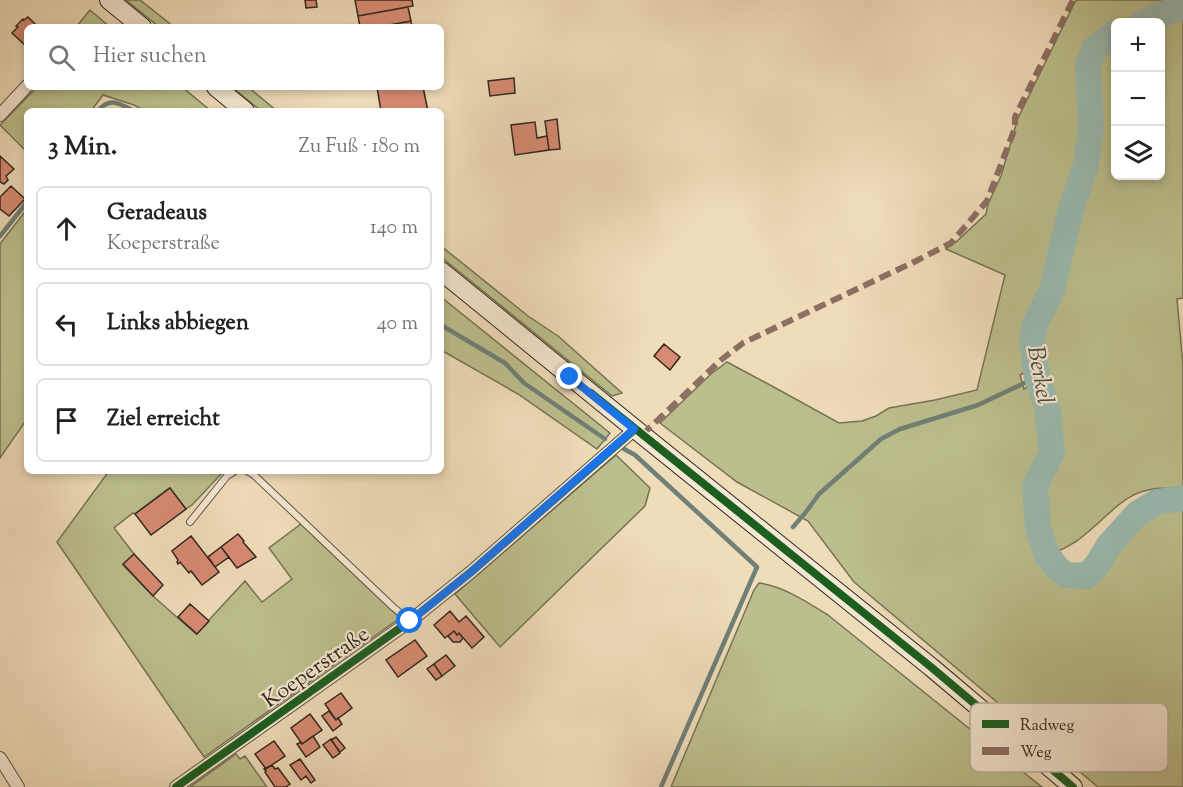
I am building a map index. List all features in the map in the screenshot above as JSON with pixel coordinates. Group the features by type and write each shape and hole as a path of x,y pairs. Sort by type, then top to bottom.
{"main road":[{"path":"109,0 138,24"},
{"path":"220,90 241,108"},
{"path":"444,273 974,703"},
{"path":"1055,772 1073,787"}],"street":[{"path":"0,115 24,89"},
{"name":"Koeperstraße","path":"176,787 410,621 471,572 634,429"},
{"path":"0,758 18,787"}],"lane":[{"path":"190,522 230,474"},
{"path":"252,474 410,621"}],"green space":[{"path":"126,0 140,0 170,24 155,24"},
{"path":"1076,0 1181,0 1168,8 1139,18 1111,18 1111,28 1092,45 1084,60 1082,79 1086,131 1081,163 1068,196 1047,289 1030,323 1026,341 1030,370 1020,375 1024,389 1030,385 1040,407 1045,449 1028,482 1027,507 1034,533 1043,498 1044,484 1058,457 1056,408 1044,388 1037,342 1041,327 1057,292 1078,202 1091,166 1097,132 1094,63 1101,51 1111,42 1111,180 1165,180 1165,20 1183,12 1183,298 1177,299 1183,365 1183,490 1164,488 1136,494 1113,509 1069,546 1053,552 1039,551 1047,567 1060,580 1072,584 1092,583 1109,555 1147,514 1160,507 1183,505 1183,787 1098,787 1080,772 1168,772 1168,703 998,703 854,582 808,521 737,482 660,423 711,374 727,362 839,423 862,421 889,408 977,390 1005,275 946,249 986,214 988,204 1001,176 1018,118"},
{"path":"90,10 106,24 78,24"},
{"path":"34,90 186,90 207,108 140,108 103,95 93,108 24,108 24,149 0,125"},
{"path":"236,90 252,90 273,108 257,108"},
{"path":"24,213 24,423 0,458 0,244"},
{"path":"444,248 528,316 558,336 622,393 612,396 444,259"},
{"path":"444,299 610,433 597,449 518,394 444,352"},
{"path":"616,455 650,488 645,506 500,647 455,594"},
{"path":"107,474 221,474 186,509 169,488 114,528 134,554 123,565 153,596 196,634 245,581 262,602 292,579 269,548 301,524 400,618 204,757 57,542"},
{"path":"759,583 786,591 828,615 970,729 970,772 1023,772 1042,787 671,787 754,590"},
{"path":"236,754 240,759 245,756 267,787 190,787"}],"building":[{"path":"305,0 316,0 317,7 306,8"},
{"path":"355,0 412,0 413,6 358,16"},
{"path":"408,7 411,21 394,24 359,24 358,16"},
{"path":"28,17 35,24 24,24 24,44 12,33 18,27 16,26"},
{"path":"411,21 412,24 394,24"},
{"path":"514,78 515,93 490,96 488,81"},
{"path":"378,90 424,90 427,108 380,108"},
{"path":"557,119 560,149 549,150 545,121"},
{"path":"535,122 537,138 547,136 549,150 515,155 511,125"},
{"path":"0,156 14,169 6,176 8,180 4,184 0,182"},
{"path":"11,186 24,200 9,216 0,209 0,197"},
{"path":"664,344 680,357 670,370 654,356"},
{"path":"170,488 186,509 151,535 135,514"},
{"path":"238,534 256,557 237,568 221,547"},
{"path":"191,536 219,572 202,585 191,571 189,573 180,562 178,564 172,551"},
{"path":"221,547 229,557 215,567 208,557"},
{"path":"134,554 163,585 153,596 123,564"},
{"path":"190,604 209,621 197,634 178,617"},
{"path":"450,611 459,622 466,616 484,637 472,648 459,633 457,635 454,631 445,638 434,625"},
{"path":"454,631 463,638 460,642 453,642 448,636"},
{"path":"415,640 427,656 398,677 386,660"},
{"path":"446,655 455,666 442,676 434,664"},
{"path":"434,664 442,676 436,680 427,669"},
{"path":"341,693 352,708 336,720 325,704"},
{"path":"329,711 342,724 333,731 322,716"},
{"path":"310,714 322,730 302,744 291,728"},
{"path":"313,736 320,747 306,757 297,744 301,742 302,744"},
{"path":"336,737 345,748 340,752 331,740"},
{"path":"331,739 340,753 333,758 323,745"},
{"path":"274,741 285,756 266,769 255,754"},
{"path":"300,759 315,780 311,783 306,776 301,780 290,765"},
{"path":"272,765 275,769 278,768 290,784 286,787 275,787 264,769"}],"waterway":[{"name":"Berkel","path":"1152,18 1183,6"},
{"name":"Berkel","path":"1111,36 1095,48 1088,64 1091,129 1086,165 1071,209 1052,290 1035,325 1032,341 1037,377 1047,406 1052,452 1035,486 1038,528 1047,555 1057,568 1066,575 1087,576 1109,545 1138,513 1157,502 1183,498"},
{"path":"100,108 111,103 128,108"},
{"path":"0,236 24,206"},
{"path":"444,327 505,363 524,383 605,439"},
{"path":"793,527 819,494 881,439 900,429 978,405 1037,377"},
{"path":"624,449 635,455 757,567 661,787"}],"marked path":[{"path":"642,435 721,360 743,343 951,243 987,201 1015,128 1015,117 1073,0"}],"cycle path":[{"path":"591,393 974,703"},
{"path":"176,787 410,621 471,572 635,429"},
{"path":"1055,772 1073,787"}],"route":[{"path":"410,621 582,477 634,429 570,377"}]}
